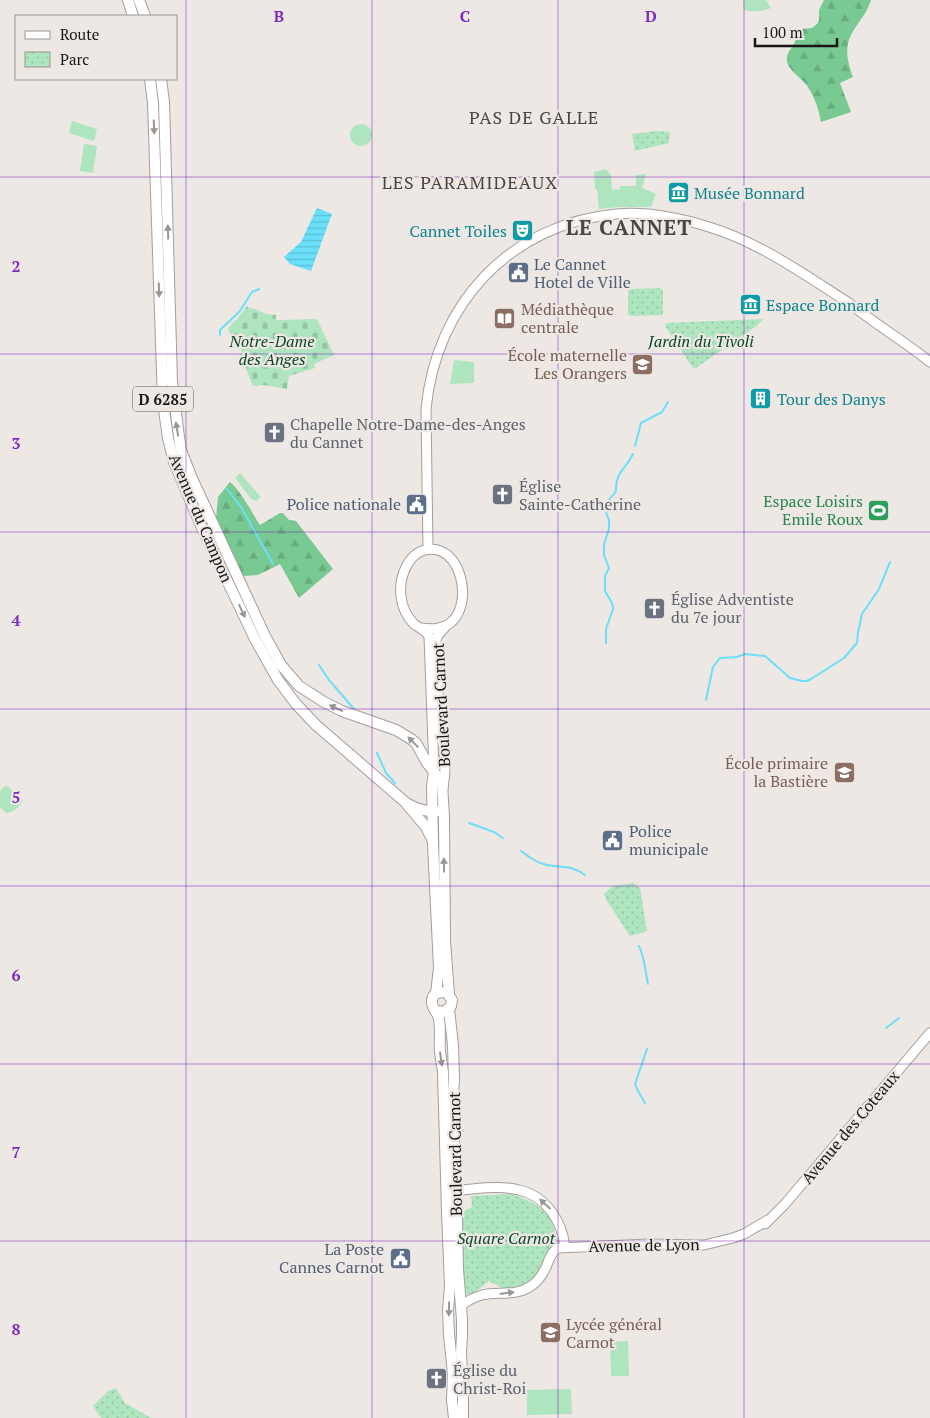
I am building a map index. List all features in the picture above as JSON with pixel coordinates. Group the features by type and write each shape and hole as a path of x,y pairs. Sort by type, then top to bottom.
{"main road":[{"path":"128,0 133,15"},
{"path":"139,0 144,15"},
{"name":"Avenue du Campon","path":"150,80 153,103 163,404 174,462 202,528 253,635 282,686 316,725 405,802 426,827 433,841"},
{"name":"Avenue du Campon","path":"162,80 172,382 181,450 191,476 265,636 286,672 306,691 324,702 342,711 396,730 406,736 416,743 426,764 434,772"},
{"path":"428,549 426,408 434,368 442,344 454,317 467,297 499,261 528,241 573,222 602,216 643,214 688,221 726,232 753,244 825,287 930,362"},
{"path":"428,549 443,552 451,558 462,580 460,608 457,615 447,625 436,629 420,628 415,625 405,612 402,604 400,587 403,573 417,553 428,549"},
{"name":"Boulevard Carnot","path":"436,993 439,968 433,841 443,789 444,748 440,733 436,640 447,625"},
{"name":"Boulevard Carnot","path":"420,628 429,636 434,772 432,785 438,811 449,994"},
{"name":"Boulevard Carnot","path":"434,772 439,778 443,789"},
{"name":"Avenue du Campon","path":"405,802 417,808 438,811"},
{"path":"444,992 449,994 452,1000 449,1009 444,1012 436,1011 432,1006 432,998 436,993 444,992"},
{"name":"Boulevard Carnot","path":"449,1009 453,1045 453,1123 462,1335 460,1352 463,1400 462,1418"},
{"name":"Boulevard Carnot","path":"436,1011 439,1022 443,1072 446,1212 450,1286 449,1327 454,1418"},
{"name":"Avenue des Coteaux","path":"704,1245 723,1244 760,1226 785,1204 930,1032"},
{"path":"456,1185 474,1189 517,1189 535,1196 554,1214 564,1237 565,1247 553,1251 545,1271 527,1288 510,1294 483,1295 469,1300 461,1306"},
{"name":"Avenue de Lyon","path":"565,1247 704,1245"}],"green space":[{"path":"743,0 766,0 771,8 758,11 744,10"},
{"path":"824,0 871,0 849,40 848,56 853,77 840,83 851,112 821,122 813,96 804,82 789,66 787,58 802,29 812,28 817,24 819,10"},
{"path":"72,121 97,129 94,141 69,133"},
{"path":"361,124 369,127 372,135 369,143 361,146 353,143 350,135 353,127"},
{"path":"658,131 670,132 669,143 635,151 632,134"},
{"path":"84,144 97,146 93,173 80,171"},
{"path":"606,169 611,175 612,190 620,189 620,186 636,186 636,175 646,174 642,188 656,194 651,207 599,209 594,172"},
{"path":"660,288 663,290 662,315 630,316 628,314 628,291 630,289"},
{"name":"Notre-Dame des Anges","path":"247,306 266,314 276,315 276,320 317,319 334,355 314,364 315,368 289,376 287,389 264,385 253,386 240,354 242,353 239,344 234,345 228,328"},
{"name":"Jardin du Tivoli","path":"763,319 758,325 696,368 693,368 665,326 666,323"},
{"path":"454,360 474,362 474,383 450,384"},
{"path":"240,473 261,497 256,501 251,499 236,479"},
{"path":"230,482 243,497 260,525 283,513 289,520 296,521 333,569 299,598 280,564 258,575 243,576 216,519 218,497"},
{"path":"6,785 23,800 16,809 6,813 0,807 0,791"},
{"path":"633,883 640,888 647,931 630,936 604,894 613,886"},
{"name":"Square Carnot","path":"512,1194 536,1205 548,1216 555,1230 557,1240 549,1249 537,1275 529,1283 515,1288 504,1289 489,1281 470,1296 464,1292 462,1212 472,1207 471,1196"},
{"path":"628,1341 629,1376 611,1376 610,1342"},
{"path":"116,1388 125,1403 151,1418 101,1418 93,1406 108,1391"},
{"path":"571,1389 572,1414 527,1415 527,1390"}],"water":[{"path":"317,208 332,214 311,271 290,264 284,257 301,242"}],"waterway":[{"path":"220,335 220,330 240,311 252,292 259,289"},
{"path":"635,446 641,423 662,412 668,402"},
{"path":"606,643 606,629 613,609 612,603 605,591 605,576 609,568 604,555 604,544 609,529 609,520 605,510 609,500 616,491 617,479 633,454"},
{"path":"227,489 241,507 273,564"},
{"path":"706,700 713,667 720,658 737,657 745,654 765,656 790,678 802,681 811,679 844,658 857,643 862,614 879,589 890,562"},
{"path":"319,665 329,680 354,709"},
{"path":"377,753 386,773 395,783"},
{"path":"469,823 494,832 503,838"},
{"path":"521,851 540,863 571,868 585,875"},
{"path":"639,946 644,960 648,984"},
{"path":"886,1028 899,1018"},
{"path":"645,1103 635,1084 647,1049"}],"place":[{"name":"Musée Bonnard","path":"678,193"},
{"name":"Cannet Toiles","path":"523,231"},
{"name":"Le Cannet Hotel de Ville","path":"518,273"},
{"name":"Espace Bonnard","path":"750,305"},
{"name":"Médiathèque centrale","path":"505,318"},
{"name":"École maternelle Les Orangers","path":"643,364"},
{"name":"Tour des Danys","path":"761,399"},
{"name":"Chapelle Notre-Dame-des-Anges du Cannet","path":"274,433"},
{"name":"Église Sainte-Catherine","path":"503,495"},
{"name":"Police nationale","path":"417,504"},
{"name":"Espace Loisirs Emile Roux","path":"879,510"},
{"name":"Église Adventiste du 7e jour","path":"655,608"},
{"name":"École primaire la Bastière","path":"844,772"},
{"name":"Police municipale","path":"613,840"},
{"name":"La Poste Cannes Carnot","path":"400,1258"},
{"name":"Lycée général Carnot","path":"550,1333"},
{"name":"Église du Christ-Roi","path":"437,1379"}],"district":[{"name":"PAS DE GALLE","path":"534,117"},
{"name":"LES PARAMIDEAUX","path":"470,182"},
{"name":"LE CANNET","path":"629,227"}]}
